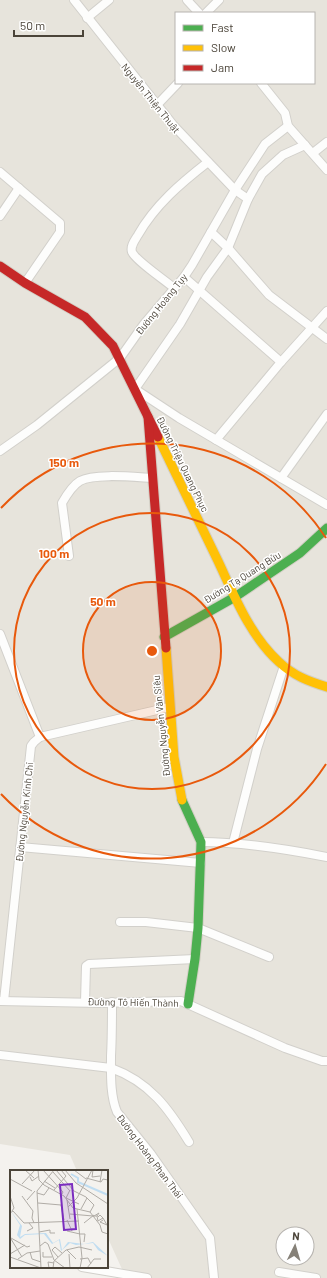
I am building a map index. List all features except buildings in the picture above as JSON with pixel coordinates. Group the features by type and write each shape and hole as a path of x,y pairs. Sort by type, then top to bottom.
{"street":[{"name":"Nguyễn Thiện Thuật","path":"74,0 174,126 235,190 248,199"},
{"path":"87,18 109,0"},
{"path":"187,0 198,12"},
{"path":"207,12 219,0"},
{"path":"157,105 177,84"},
{"path":"262,84 285,113 288,126 327,170"},
{"name":"Đường Hoàng Tụy","path":"0,451 37,425 120,358 144,324 184,277 235,190 265,144 288,126"},
{"path":"312,153 327,142"},
{"path":"305,145 283,155 262,174 248,199 228,248 207,276 180,324 135,389 179,418 327,505"},
{"path":"174,288 136,258 132,251 132,245 161,203 208,162"},
{"path":"0,172 60,223 60,232 25,283"},
{"path":"0,216 19,188"},
{"path":"211,232 228,248 269,295 327,339"},
{"name":"Đường Triệu Quang Phục","path":"0,266 25,283 85,317 113,346 254,633 273,657 298,677 327,687"},
{"path":"184,277 281,362"},
{"path":"216,440 281,362 327,311"},
{"path":"281,478 327,414"},
{"name":"Đường Nguyễn Văn Siêu","path":"148,417 174,757 182,800 201,842 198,928 188,1004"},
{"path":"69,556 62,503 78,482 85,479 98,477 152,478"},
{"name":"Đường Tạ Quang Bửu","path":"164,637 235,597 300,553 327,528"},
{"path":"0,634 40,737 170,707"},
{"path":"233,843 257,749 284,666"},
{"name":"Đường Nguyễn Kinh Chi","path":"2,1001 31,746 40,737"},
{"path":"201,842 233,843 327,857"},
{"path":"20,847 201,863"},
{"path":"120,922 146,922 198,928 270,957"},
{"path":"85,1002 86,966 89,964 195,959"},
{"name":"Đường Tô Hiến Thành","path":"2,1001 181,1001 285,1048 322,1061 327,1061"},
{"name":"Đường Hoàng Phan Thái","path":"112,1002 112,1097 117,1112 151,1154 210,1238 214,1278"},
{"path":"0,1055 111,1068 125,1073 163,1102 189,1142"},
{"path":"88,1268 147,1278"},
{"path":"279,1272 316,1278"}],"shaded area":[{"path":"0,0 327,0 327,1278 126,1278 108,1238 108,1170 77,1170 70,1155 0,1144"}],"traffic: fast":[{"path":"164,637 235,597 300,553 327,528"},
{"path":"182,800 201,842 198,928 188,1004"}],"traffic: slow":[{"path":"158,437 237,601 259,640 269,652 290,671 307,680 327,687"},
{"path":"166,648 174,757 182,800"}],"traffic: jam":[{"path":"0,266 25,283 85,317 113,346 158,437"},
{"path":"148,417 166,648"}]}
